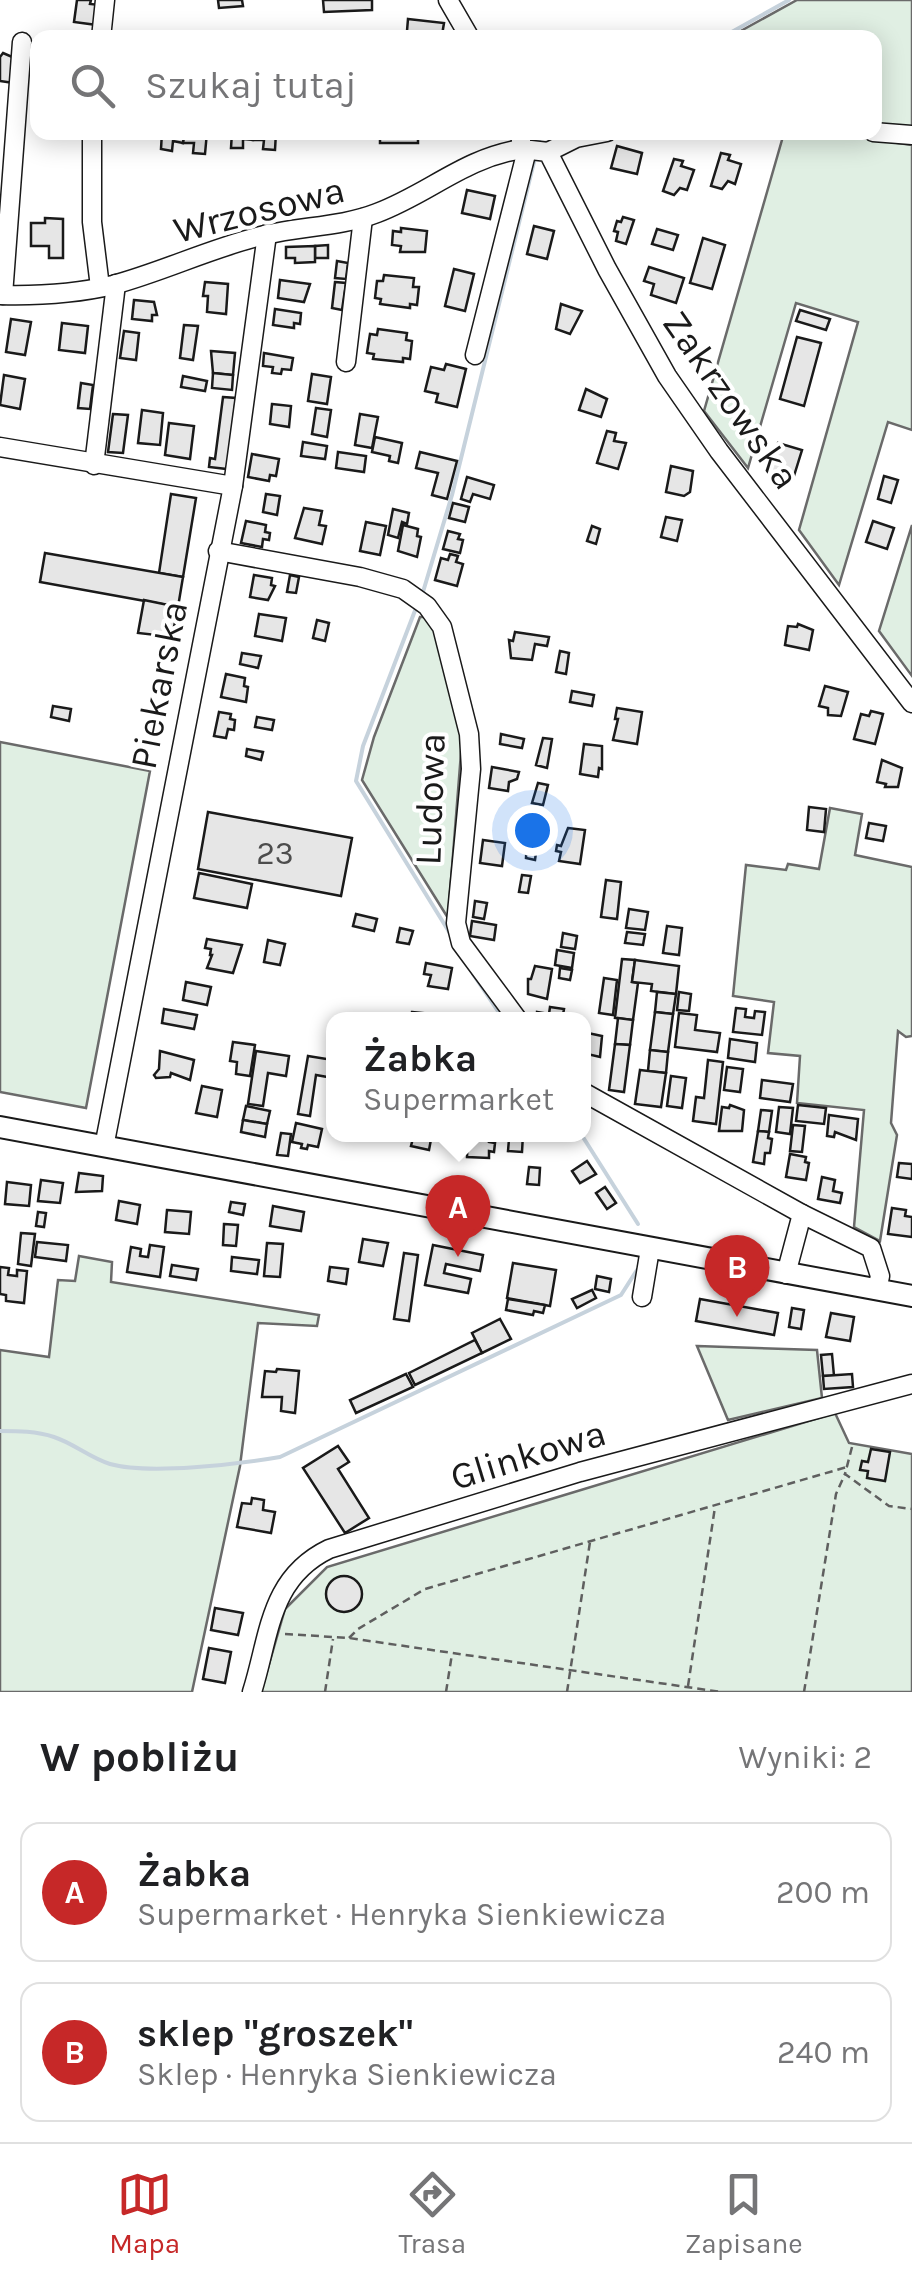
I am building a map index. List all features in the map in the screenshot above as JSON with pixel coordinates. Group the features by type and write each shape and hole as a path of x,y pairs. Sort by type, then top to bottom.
{"main road":[{"path":"0,1127 912,1296"}],"street":[{"path":"102,30 105,0"},
{"path":"448,0 465,30"},
{"path":"2,296 22,42"},
{"path":"882,133 912,135"},
{"path":"92,140 92,222 108,286 94,464"},
{"path":"476,355 523,144 548,152 572,140"},
{"name":"Wrzosowa","path":"2,296 55,296 108,286 267,234 364,218 402,202 466,164 523,144"},
{"name":"Zakrzowska","path":"548,152 607,269 668,376 720,451 912,702"},
{"path":"346,362 364,218"},
{"name":"Piekarska","path":"104,1146 232,486 267,234"},
{"path":"0,447 232,486"},
{"name":"Ludowa","path":"218,551 404,589 427,606 442,627 469,734 471,769 456,924 460,943 512,1012"},
{"path":"591,1096 871,1248 880,1276 877,1290"},
{"path":"786,1274 802,1214"},
{"path":"642,1296 650,1249"},
{"name":"Glinkowa","path":"252,1692 278,1598 311,1558 329,1549 580,1472 912,1384"}],"path":[{"path":"804,1692 836,1494 852,1448"},
{"path":"349,1638 425,1589 847,1467"},
{"path":"845,1474 889,1506 912,1509"},
{"path":"685,1688 715,1505"},
{"path":"566,1692 590,1542"},
{"path":"272,1624 288,1636 349,1638 721,1692"},
{"path":"325,1692 334,1638"},
{"path":"446,1692 452,1652"}],"green space":[{"path":"797,0 912,0 912,129 882,128 882,30 743,30"},
{"path":"782,140 877,140 912,145 912,430 888,422 839,585 799,530 858,322 796,303 748,468 704,411"},
{"path":"912,525 912,676 879,631"},
{"path":"420,617 427,617 437,633 462,740 448,918 362,780 374,737"},
{"path":"0,742 150,771 86,1108 0,1092"},
{"path":"830,808 862,814 855,855 912,867 912,1036 898,1031 891,1123 897,1135 880,1241 854,1227 864,1110 797,1103 800,1056 768,1053 774,1002 733,996 746,865 786,870 788,864 819,869"},
{"path":"79,1256 112,1262 111,1282 319,1315 317,1326 258,1323 240,1466 192,1692 0,1692 0,1350 49,1357 58,1280 75,1281"},
{"path":"697,1346 817,1350 822,1398 728,1420"},
{"path":"835,1413 849,1443 912,1454 912,1692 261,1692 285,1609 327,1567"}],"building":[{"path":"77,0 100,5 97,25 74,22"},
{"path":"218,0 242,0 243,6 219,8"},
{"path":"323,0 372,0 372,10 324,12"},
{"path":"408,19 444,23 443,30 407,30"},
{"path":"3,53 17,59 14,83 0,81"},
{"path":"162,140 184,140 173,141 172,151 161,149"},
{"path":"206,140 205,154 193,153 194,143 183,143"},
{"path":"232,140 243,140 243,148 231,148"},
{"path":"264,140 276,140 275,150 263,149"},
{"path":"380,140 418,140 418,143"},
{"path":"617,146 642,153 637,174 611,168"},
{"path":"721,153 741,164 735,184 728,181 722,189 711,186"},
{"path":"674,159 694,170 687,190 680,188 674,195 663,191"},
{"path":"467,190 495,196 490,219 462,213"},
{"path":"623,217 634,220 626,244 616,241 618,232 614,231"},
{"path":"45,218 63,219 63,258 49,258 49,246 31,246 31,223 45,223"},
{"path":"534,226 554,231 547,259 527,254"},
{"path":"401,228 427,231 425,252 400,252 401,246 392,245 393,231 401,232"},
{"path":"657,229 678,235 673,250 652,244"},
{"path":"703,238 725,245 712,289 690,283"},
{"path":"328,245 328,258 315,258 315,246"},
{"path":"315,246 315,262 295,263 295,258 286,258 286,247"},
{"path":"337,261 348,263 346,279 335,278"},
{"path":"649,267 684,278 676,303 651,295 654,284 644,281"},
{"path":"454,269 474,274 465,311 445,306"},
{"path":"384,275 414,278 413,287 419,287 417,305 410,304 410,308 380,304 381,299 375,298 377,281 383,281"},
{"path":"280,280 310,284 304,302 278,298"},
{"path":"205,282 228,284 226,314 207,312"},
{"path":"335,282 346,283 342,310 332,308"},
{"path":"134,300 154,302 157,315 152,315 152,321 132,319"},
{"path":"561,304 582,311 570,334 556,329"},
{"path":"275,309 301,313 300,324 294,323 294,328 273,325"},
{"path":"800,310 830,319 826,330 796,321"},
{"path":"11,319 31,322 25,355 6,352"},
{"path":"62,323 88,326 85,353 59,350"},
{"path":"184,325 198,326 193,360 180,358"},
{"path":"378,329 407,333 406,340 412,341 410,359 373,359 374,354 367,353 370,334 377,335"},
{"path":"124,331 139,333 136,360 120,358"},
{"path":"797,337 821,343 804,406 780,399"},
{"path":"211,351 235,353 233,375 213,373"},
{"path":"264,353 293,358 291,370 272,373 273,367 263,366"},
{"path":"446,364 466,369 457,407 436,402 438,394 425,391 431,367 444,370"},
{"path":"213,373 233,375 232,390 212,388"},
{"path":"312,374 331,377 327,404 308,401"},
{"path":"4,375 25,379 20,409 0,405"},
{"path":"183,376 207,381 205,391 181,387"},
{"path":"81,383 93,385 90,409 78,408"},
{"path":"586,389 607,399 601,417 579,410"},
{"path":"223,397 236,398 227,469 209,467 210,458 215,459"},
{"path":"272,404 291,406 289,427 270,424"},
{"path":"316,408 331,410 327,437 312,434"},
{"path":"142,410 163,413 160,445 138,443"},
{"path":"113,414 128,415 123,453 108,452"},
{"path":"360,414 378,417 372,448 355,445"},
{"path":"169,423 194,426 190,459 165,455"},
{"path":"607,431 616,433 614,441 626,443 618,469 597,463"},
{"path":"375,437 402,443 398,463 389,461 390,456 372,452"},
{"path":"303,442 327,446 325,459 301,456"},
{"path":"778,443 802,450 793,479 769,472"},
{"path":"338,452 366,456 364,472 336,468"},
{"path":"420,452 457,461 447,499 432,495 438,473 416,468"},
{"path":"252,454 279,459 276,476 270,475 269,481 248,477"},
{"path":"671,466 693,471 690,492 684,496 666,492"},
{"path":"884,476 898,480 891,503 878,499"},
{"path":"467,477 494,485 490,499 473,494 470,502 461,499"},
{"path":"171,494 196,498 183,577 159,573"},
{"path":"266,494 280,496 277,515 263,512"},
{"path":"453,503 469,507 465,522 449,518"},
{"path":"304,508 322,511 319,525 326,526 322,544 295,538"},
{"path":"393,509 409,513 398,538 388,535"},
{"path":"666,517 682,520 677,541 661,537"},
{"path":"246,521 266,525 269,540 263,539 262,547 241,543"},
{"path":"873,521 894,528 887,549 866,542"},
{"path":"366,522 386,526 380,555 360,551"},
{"path":"403,525 418,529 417,536 421,537 417,557 398,551"},
{"path":"592,526 600,529 596,544 587,541"},
{"path":"448,531 460,534 460,553 443,549"},
{"path":"45,553 183,577 178,607 40,582"},
{"path":"450,554 458,556 456,562 463,564 457,586 435,580 441,558 448,560"},
{"path":"254,575 272,578 271,585 275,586 268,600 250,597"},
{"path":"290,575 299,577 296,593 287,592"},
{"path":"144,600 178,607 173,632 165,636 138,633"},
{"path":"259,614 286,618 282,641 255,636"},
{"path":"317,620 329,623 325,641 313,638"},
{"path":"798,624 813,630 809,650 785,645 788,626"},
{"path":"515,632 549,637 547,646 535,644 532,660 511,658 509,640 513,641"},
{"path":"560,651 569,653 566,674 556,672"},
{"path":"242,653 261,656 258,668 240,664"},
{"path":"226,674 245,678 246,702 221,697"},
{"path":"825,686 848,692 841,716 828,715 828,708 819,706"},
{"path":"572,691 594,695 592,706 570,702"},
{"path":"53,706 71,709 69,721 51,717"},
{"path":"617,708 642,712 637,744 613,740"},
{"path":"871,711 883,714 875,744 854,739 861,714 869,716"},
{"path":"219,712 231,714 230,719 235,720 234,730 228,729 226,738 214,736"},
{"path":"257,717 274,720 272,730 255,727"},
{"path":"501,734 524,739 522,748 500,744"},
{"path":"543,738 552,739 547,768 536,765"},
{"path":"584,744 602,746 598,777 580,774"},
{"path":"247,749 263,752 261,760 246,756"},
{"path":"882,760 902,768 898,787 885,787 886,784 877,782"},
{"path":"492,767 519,772 517,779 509,782 508,791 489,788"},
{"path":"538,783 548,785 543,805 532,803"},
{"path":"809,807 826,809 824,832 807,830"},
{"path":"208,812 352,838 341,896 198,869"},
{"path":"869,823 886,826 883,841 866,838"},
{"path":"568,828 585,830 580,864 559,861 561,852 556,851 557,845 561,846"},
{"path":"527,836 538,838 535,860 526,858"},
{"path":"483,840 505,843 502,866 480,863"},
{"path":"199,873 252,884 247,908 194,898"},
{"path":"522,875 531,876 528,893 519,892"},
{"path":"606,880 621,882 617,919 601,917"},
{"path":"475,901 487,903 484,919 473,917"},
{"path":"629,909 648,912 645,930 626,928"},
{"path":"356,914 377,919 374,931 353,926"},
{"path":"472,921 496,925 494,940 470,936"},
{"path":"667,926 682,928 679,955 663,953"},
{"path":"400,928 413,931 409,944 397,942"},
{"path":"627,932 645,934 643,945 625,943"},
{"path":"563,933 577,936 575,949 561,947"},
{"path":"207,939 242,945 233,973 207,968 212,955 211,949 205,948"},
{"path":"268,940 285,944 280,965 264,962"},
{"path":"557,950 574,953 572,968 555,965"},
{"path":"622,959 635,960 632,982 638,983 633,1020 615,1018"},
{"path":"635,960 679,966 676,994 651,991 652,984 632,982"},
{"path":"426,963 452,968 448,989 428,986 431,975 424,974"},
{"path":"535,966 552,969 547,999 528,994 528,979"},
{"path":"560,968 572,970 570,980 559,978"},
{"path":"604,978 617,980 613,1015 599,1013"},
{"path":"186,982 211,987 207,1005 183,1000"},
{"path":"657,992 676,994 673,1014 655,1012"},
{"path":"679,992 691,994 689,1011 677,1010"},
{"path":"736,1008 746,1009 745,1017 754,1018 755,1011 765,1012 762,1035 733,1032"},
{"path":"164,1009 197,1015 194,1029 162,1023"},
{"path":"655,1012 673,1014 668,1052 650,1050"},
{"path":"679,1013 697,1015 695,1030 720,1033 717,1052 675,1047"},
{"path":"618,1018 633,1020 630,1045 615,1044"},
{"path":"591,1034 602,1036 600,1057 591,1055"},
{"path":"730,1039 757,1043 755,1062 728,1058"},
{"path":"233,1042 255,1045 250,1076 236,1074 237,1062 230,1061"},
{"path":"615,1044 630,1045 624,1092 609,1090"},
{"path":"650,1050 668,1052 666,1073 648,1071"},
{"path":"160,1051 194,1060 190,1080 171,1073 170,1077 156,1078"},
{"path":"256,1051 289,1056 286,1076 268,1073 263,1106 248,1104"},
{"path":"308,1056 326,1059 326,1077 316,1075 310,1116 298,1114"},
{"path":"708,1060 723,1062 716,1124 693,1121 696,1097 704,1098"},
{"path":"727,1067 743,1069 740,1092 724,1090"},
{"path":"640,1070 666,1073 661,1107 635,1104"},
{"path":"671,1076 686,1078 682,1108 667,1106"},
{"path":"762,1080 793,1084 790,1102 760,1098"},
{"path":"202,1086 222,1090 217,1117 196,1113"},
{"path":"730,1105 744,1110 742,1131 719,1131 722,1107"},
{"path":"798,1105 826,1108 824,1124 796,1121"},
{"path":"246,1106 270,1111 267,1124 243,1120"},
{"path":"779,1107 793,1108 790,1134 776,1132"},
{"path":"761,1110 772,1111 769,1132 758,1131"},
{"path":"829,1115 858,1119 856,1140 835,1132 834,1137 827,1136"},
{"path":"243,1120 267,1124 265,1137 241,1132"},
{"path":"296,1123 322,1129 318,1147 301,1148 302,1144 292,1142"},
{"path":"793,1125 805,1126 802,1152 790,1151"},
{"path":"758,1131 769,1132 768,1138 772,1139 764,1164 753,1162"},
{"path":"281,1133 291,1134 288,1156 277,1155"},
{"path":"412,1142 430,1142 429,1150 411,1146"},
{"path":"468,1142 495,1143 489,1158 467,1157"},
{"path":"509,1142 523,1142 522,1152 508,1151"},
{"path":"790,1154 806,1157 806,1180 786,1177"},
{"path":"587,1161 596,1174 580,1183 572,1171"},
{"path":"899,1163 912,1164 912,1179 897,1177"},
{"path":"529,1167 540,1168 539,1185 527,1184"},
{"path":"79,1173 103,1176 102,1191 76,1192"},
{"path":"822,1177 835,1180 833,1191 842,1193 840,1203 818,1199"},
{"path":"41,1180 63,1183 60,1203 38,1201"},
{"path":"7,1182 31,1185 29,1206 5,1204"},
{"path":"605,1187 616,1203 607,1209 596,1193"},
{"path":"119,1201 140,1205 137,1224 116,1220"},
{"path":"231,1202 245,1204 243,1215 229,1212"},
{"path":"273,1206 304,1212 301,1231 270,1226"},
{"path":"892,1208 906,1210 905,1216 912,1217 912,1237 888,1234"},
{"path":"167,1210 191,1212 189,1234 165,1232"},
{"path":"38,1212 46,1213 44,1227 36,1226"},
{"path":"224,1224 238,1225 236,1246 223,1245"},
{"path":"21,1233 35,1234 31,1266 18,1264"},
{"path":"363,1239 388,1243 383,1266 359,1262"},
{"path":"37,1242 68,1245 66,1261 35,1257"},
{"path":"267,1243 283,1244 280,1277 264,1276"},
{"path":"150,1245 164,1247 160,1277 127,1272 131,1247 141,1249 140,1256 148,1257"},
{"path":"433,1245 483,1255 480,1271 446,1264 444,1273 471,1279 468,1293 425,1285"},
{"path":"404,1253 418,1255 409,1321 394,1319"},
{"path":"232,1257 259,1260 257,1274 231,1271"},
{"path":"513,1263 556,1270 550,1306 507,1298"},
{"path":"172,1265 198,1269 196,1280 170,1276"},
{"path":"0,1267 9,1268 8,1275 17,1276 17,1270 27,1271 24,1303 6,1301 6,1295 0,1294"},
{"path":"330,1267 348,1269 346,1284 328,1281"},
{"path":"597,1276 611,1279 609,1292 595,1289"},
{"path":"592,1290 596,1298 577,1308 572,1299"},
{"path":"508,1299 545,1305 543,1313 506,1310"},
{"path":"700,1299 778,1313 774,1335 696,1321"},
{"path":"792,1308 804,1310 801,1329 789,1327"},
{"path":"831,1313 854,1317 850,1341 826,1337"},
{"path":"500,1319 511,1339 482,1353 472,1333"},
{"path":"475,1340 482,1353 415,1385 409,1373"},
{"path":"832,1354 834,1376 823,1376 821,1355"},
{"path":"265,1371 299,1371 295,1413 281,1411 282,1397 262,1397"},
{"path":"406,1374 413,1387 356,1413 350,1400"},
{"path":"852,1374 853,1387 824,1389 823,1376"},
{"path":"338,1446 349,1462 338,1469 369,1518 345,1533 303,1468"},
{"path":"871,1449 890,1452 885,1481 867,1478 868,1471 860,1470 862,1461 868,1462"},
{"path":"252,1498 264,1500 263,1510 275,1512 271,1533 237,1527 242,1503 251,1504"},
{"path":"344,1576 356,1582 362,1594 356,1606 344,1612 332,1606 326,1594 332,1582"},
{"path":"215,1608 243,1613 238,1635 211,1630"},
{"path":"209,1648 231,1652 225,1683 203,1679"}],"waterway":[{"path":"735,30 789,0"},
{"path":"423,592 452,495 534,162"},
{"path":"416,608 363,746 356,781 451,935"},
{"path":"473,974 499,1012"},
{"path":"586,1142 638,1224"},
{"path":"0,1431 47,1435 110,1464 147,1469 280,1457 621,1295 637,1270"}],"place":[{"name":"Żabka","path":"458,1257"},
{"name":"sklep \"groszek\"","path":"737,1317"}]}
